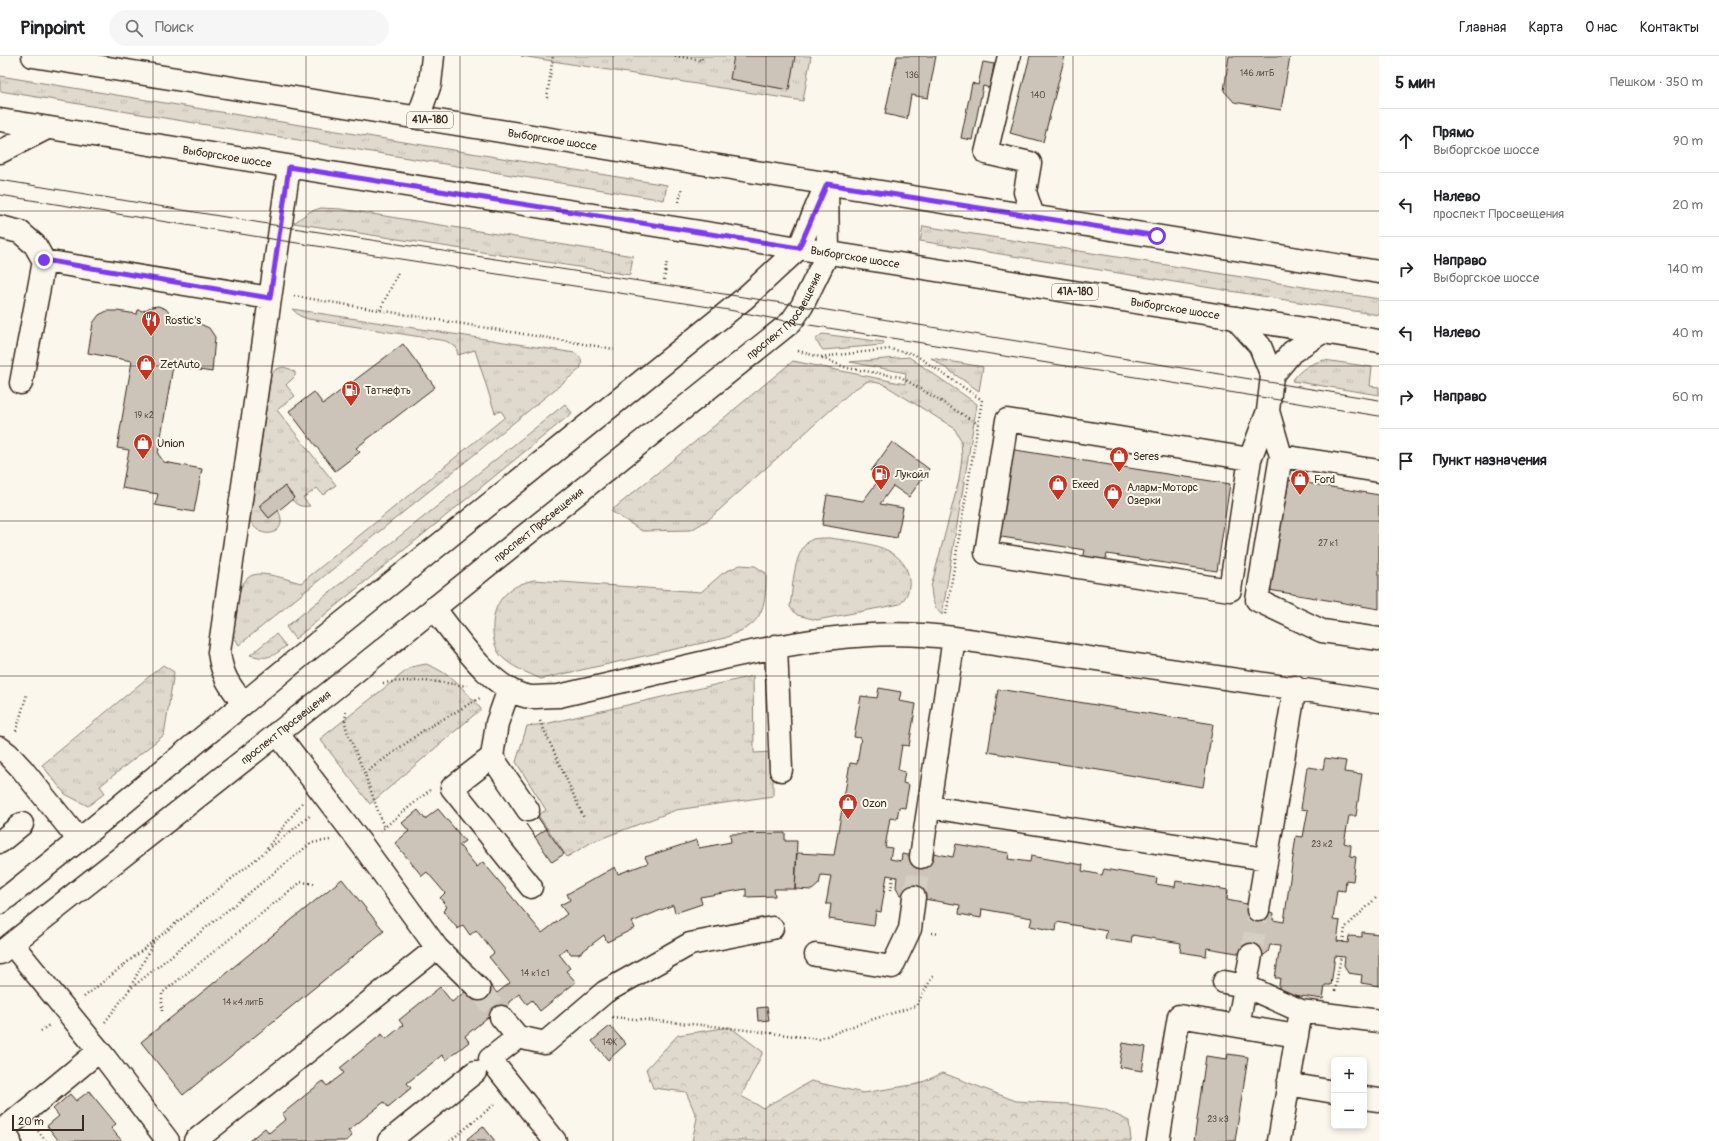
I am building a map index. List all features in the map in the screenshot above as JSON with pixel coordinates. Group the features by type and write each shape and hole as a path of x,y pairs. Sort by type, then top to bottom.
{"main road":[{"name":"Выборгское шоссе","path":"33,56 1379,272"},
{"path":"418,118 430,84 433,56"},
{"path":"1009,56 986,153 1030,163 1025,192 1033,216"},
{"name":"Выборгское шоссе","path":"0,120 1379,341"},
{"path":"0,152 47,128"},
{"path":"243,703 227,682 219,652 289,167"},
{"path":"0,903 79,840 243,703 729,310 799,248 827,184"},
{"name":"проспект Просвещения","path":"6,948 277,734 791,322 802,306 828,253 827,184"},
{"path":"0,227 20,232 35,245 44,260 21,383"},
{"path":"44,260 270,295"},
{"path":"1235,318 1260,346 1272,376 1268,411 1250,460 1230,590 986,553 1006,420 1250,460"},
{"path":"1272,376 1292,352 1322,332"},
{"path":"1268,411 1281,456 1257,600 1322,631 1379,639"},
{"path":"1281,456 1379,471"},
{"path":"434,608 489,675 509,689 530,697 559,696 776,646 828,638 913,634 948,637 1379,700"},
{"path":"921,857 930,807 948,637"},
{"path":"776,646 781,770"},
{"path":"1258,910 1295,687"},
{"path":"509,689 497,723 492,757 528,810"},
{"path":"277,734 359,841 437,948 479,989"},
{"path":"4,751 79,840"},
{"path":"492,757 452,788 531,887"},
{"path":"930,807 1266,859"},
{"path":"0,842 22,824"},
{"path":"816,955 892,967 910,929 914,898"},
{"path":"501,1017 518,1037 545,1043 605,992 690,944 772,928"},
{"path":"6,948 47,978 67,1011 168,1141"},
{"path":"195,1141 437,948"},
{"path":"1238,1026 1235,984 1251,956"},
{"path":"1235,984 1301,1011 1379,1021"},
{"path":"1279,1141 1301,1011"},
{"path":"1158,1141 1179,1016 1297,1036"},
{"path":"518,1037 490,1059 555,1141"},
{"path":"10,1141 2,1131 95,1046"},
{"path":"389,1141 475,1072"},
{"path":"1288,1084 1331,1091"},
{"path":"1367,1098 1379,1100"}],"path":[{"path":"546,98 553,56"},
{"path":"675,56 702,60 702,56"},
{"path":"679,202 682,187"},
{"path":"664,280 667,261"},
{"path":"380,310 398,273"},
{"path":"270,295 380,310 614,349"},
{"path":"820,357 890,349 914,354 982,400 948,637"},
{"path":"798,352 820,357 847,368 901,377 978,424"},
{"path":"383,683 407,680 432,680 469,686"},
{"path":"4,751 27,694"},
{"path":"365,773 424,730 480,698"},
{"path":"346,712 346,730 365,773 384,828"},
{"path":"540,720 584,818"},
{"path":"130,989 311,843 359,841 384,828 432,788 452,788"},
{"path":"264,852 322,793"},
{"path":"67,1011 264,852 322,793"},
{"path":"162,1011 162,993 301,882 316,884"},
{"path":"1343,942 1345,928 1376,898"},
{"path":"95,1046 130,989 154,940"},
{"path":"1331,1015 1341,956"},
{"path":"584,1009 608,1017 713,1026 818,1039 861,1023 916,1006 934,974"},
{"path":"450,1141 513,1088"}],"green space":[{"path":"521,56 811,56 803,101"},
{"path":"0,76 667,185 664,200 0,91"},
{"path":"321,208 341,209 633,256 630,275 294,223 309,212"},
{"path":"923,226 1379,299 1379,315 920,241"},
{"path":"292,309 575,353 579,356 581,364 580,369 239,645 233,632 235,606 240,590 248,578 253,575 263,574 277,576 301,583 505,417 501,411 495,413 475,350 458,355 456,347 446,341 308,319 300,316"},
{"path":"822,334 884,342 883,345 823,350 815,340"},
{"path":"909,357 977,404 942,615 934,602 931,587 959,480 962,457 961,440 954,428 883,384 868,381 853,390 708,520 691,530 642,531 611,511 793,361 905,384 906,373 850,362"},
{"path":"931,358 983,367 979,391"},
{"path":"1324,360 1372,367 1370,386 1379,387 1379,395 1292,381 1306,368 1314,363"},
{"path":"283,367 295,372 295,376 286,385 295,396 277,410 336,485 323,495 317,488 303,498 310,506 298,505 292,500 294,497 285,486 259,506 269,518 278,510 281,518 281,525 277,530 273,533 267,533 260,532 250,520 271,375 276,369"},
{"path":"565,404 572,413 295,639 286,627"},
{"path":"829,538 878,546 899,558 906,567 909,579 906,596 900,604 817,620 797,615 790,607 793,579 801,550 806,543 813,539"},
{"path":"740,565 755,566 766,573 764,603 762,610 754,622 748,627 725,638 541,679 505,660 496,647 493,633 493,620 498,603 509,591 524,583 534,580 701,592 723,573"},
{"path":"276,634 286,646 270,656 261,657 250,655"},
{"path":"426,664 450,677 481,709 370,804 320,739 411,667"},
{"path":"163,665 174,672 164,735 100,786 105,793 88,806 65,794 42,765"},
{"path":"753,676 754,753 773,752 773,796 676,810 592,842 567,857 538,815 546,810 516,762 527,726 545,724"},
{"path":"730,1027 763,1052 741,1096 763,1108 811,1081 863,1093 918,1084 943,1073 1016,1101 1068,1104 1104,1109 1129,1121 1131,1141 692,1141 697,1118 686,1092 653,1088 646,1069 678,1035"}],"building":[{"path":"734,56 795,56 789,90 730,79"},
{"path":"897,56 936,56 928,98 911,95 907,119 885,114"},
{"path":"1030,56 1065,56 1043,142 1010,133"},
{"path":"1229,56 1290,56 1281,110 1234,102 1224,91"},
{"path":"983,62 994,64 990,88 983,86 972,140 961,138 972,83 978,85"},
{"path":"158,306 166,309 171,315 177,316 176,320 200,324 209,328 215,337 212,372 173,366 158,454 164,462 202,469 194,512 155,505 158,494 122,488 129,450 117,448 132,361 88,353 93,323 99,315 107,311 137,314 138,310 143,311 151,307"},
{"name":"Татнефть","path":"403,344 435,387 356,448 360,452 335,471 289,411 314,392 323,404"},
{"name":"Лукойл","path":"892,442 929,469 909,497 893,486 880,504 903,508 897,538 822,525 827,495 863,501 881,477 871,471"},
{"name":"Аларм-Моторс Озерки","path":"1009,449 1230,484 1217,571 1107,554 1105,563 1083,560 1085,550 995,536"},
{"path":"1289,480 1379,495 1379,609 1269,590"},
{"path":"285,486 294,498 269,518 259,506"},
{"path":"879,688 901,692 899,701 916,704 909,746 902,745 898,770 905,772 903,783 909,785 905,808 899,807 897,819 890,818 885,847 892,848 890,859 901,861 902,854 933,859 933,853 953,857 956,844 1009,853 1008,859 1030,862 1031,856 1083,865 1082,871 1102,875 1104,869 1157,878 1156,884 1175,887 1176,881 1228,890 1227,900 1247,904 1247,908 1274,913 1273,920 1284,922 1296,836 1303,837 1308,810 1301,809 1307,767 1323,769 1325,758 1346,761 1344,772 1362,774 1356,816 1349,816 1344,843 1351,845 1350,856 1356,857 1353,881 1346,880 1345,891 1337,890 1333,920 1340,921 1337,941 1348,943 1349,936 1362,937 1362,932 1379,934 1379,986 1361,983 1362,975 1348,973 1344,965 1345,957 1335,956 1331,985 1325,985 1323,999 1278,993 1280,978 1275,978 1280,946 1270,945 1268,952 1261,957 1207,948 1206,956 1180,952 1181,943 1132,935 1131,943 1105,939 1107,931 1057,922 1056,931 1030,926 1032,918 982,909 981,918 959,914 960,905 900,895 896,887 897,877 887,875 881,912 876,911 874,926 829,919 831,904 826,904 831,876 821,875 819,884 812,890 795,889 797,853 834,855 850,763 857,764 861,738 854,737 861,696 877,698"},
{"path":"998,689 1213,724 1203,787 988,752"},
{"path":"438,809 465,841 459,845 477,867 483,862 542,933 567,914 560,905 570,900 567,894 615,867 618,874 648,863 645,857 697,840 699,848 731,842 730,834 785,833 785,841 797,841 795,889 774,889 775,896 746,897 746,889 700,897 702,904 675,913 673,905 632,922 635,928 607,942 604,935 579,954 571,954 566,948 559,954 570,968 566,971 576,982 540,1011 532,1000 527,1004 519,994 509,1002 508,1011 493,1023 488,1017 465,1036 469,1042 446,1060 442,1055 407,1083 411,1088 388,1107 384,1102 348,1131 352,1136 346,1141 249,1141 265,1128 269,1133 286,1119 282,1114 323,1081 327,1086 344,1073 340,1068 382,1034 386,1039 403,1025 399,1020 440,987 452,1002 466,991 470,996 488,982 497,993 510,983 489,957 494,953 476,930 470,935 463,925 458,929 443,911 447,907 440,898 445,893 427,872 422,876 395,843 409,831 402,823 418,810 425,819"},
{"path":"537,816 564,854 552,862 526,824 535,837 546,829"},
{"path":"342,879 384,931 183,1095 141,1042"},
{"path":"767,1007 769,1020 758,1021 757,1008"},
{"path":"610,1026 626,1044 608,1060 592,1041"},
{"path":"1123,1043 1146,1047 1142,1071 1119,1067"},
{"path":"1228,1054 1248,1057 1235,1141 1194,1141 1206,1056 1227,1059"},
{"path":"89,1091 116,1124 111,1128 122,1141 59,1141 47,1126 59,1116 53,1109 70,1094 76,1101"},
{"path":"483,1126 495,1141 468,1141 467,1139"}],"tunnel":[{"path":"914,897 921,857"},
{"path":"1251,955 1258,910"},
{"path":"479,989 501,1017"}],"tram line":[{"path":"0,180 280,226 802,306 1379,400"},
{"path":"0,195 729,310 791,322 1379,416"}],"place":[{"name":"Rostic's","path":"151,337"},
{"name":"ZetAuto","path":"146,381"},
{"name":"Татнефть","path":"351,407"},
{"name":"Union","path":"143,460"},
{"name":"Seres","path":"1119,473"},
{"name":"Лукойл","path":"881,491"},
{"name":"Ford","path":"1300,496"},
{"name":"Exeed","path":"1058,501"},
{"name":"Аларм-Моторс Озерки","path":"1113,510"},
{"name":"Ozon","path":"848,820"}],"route":[{"path":"44,260 270,298 289,167 799,248 827,184 1157,236"}]}
